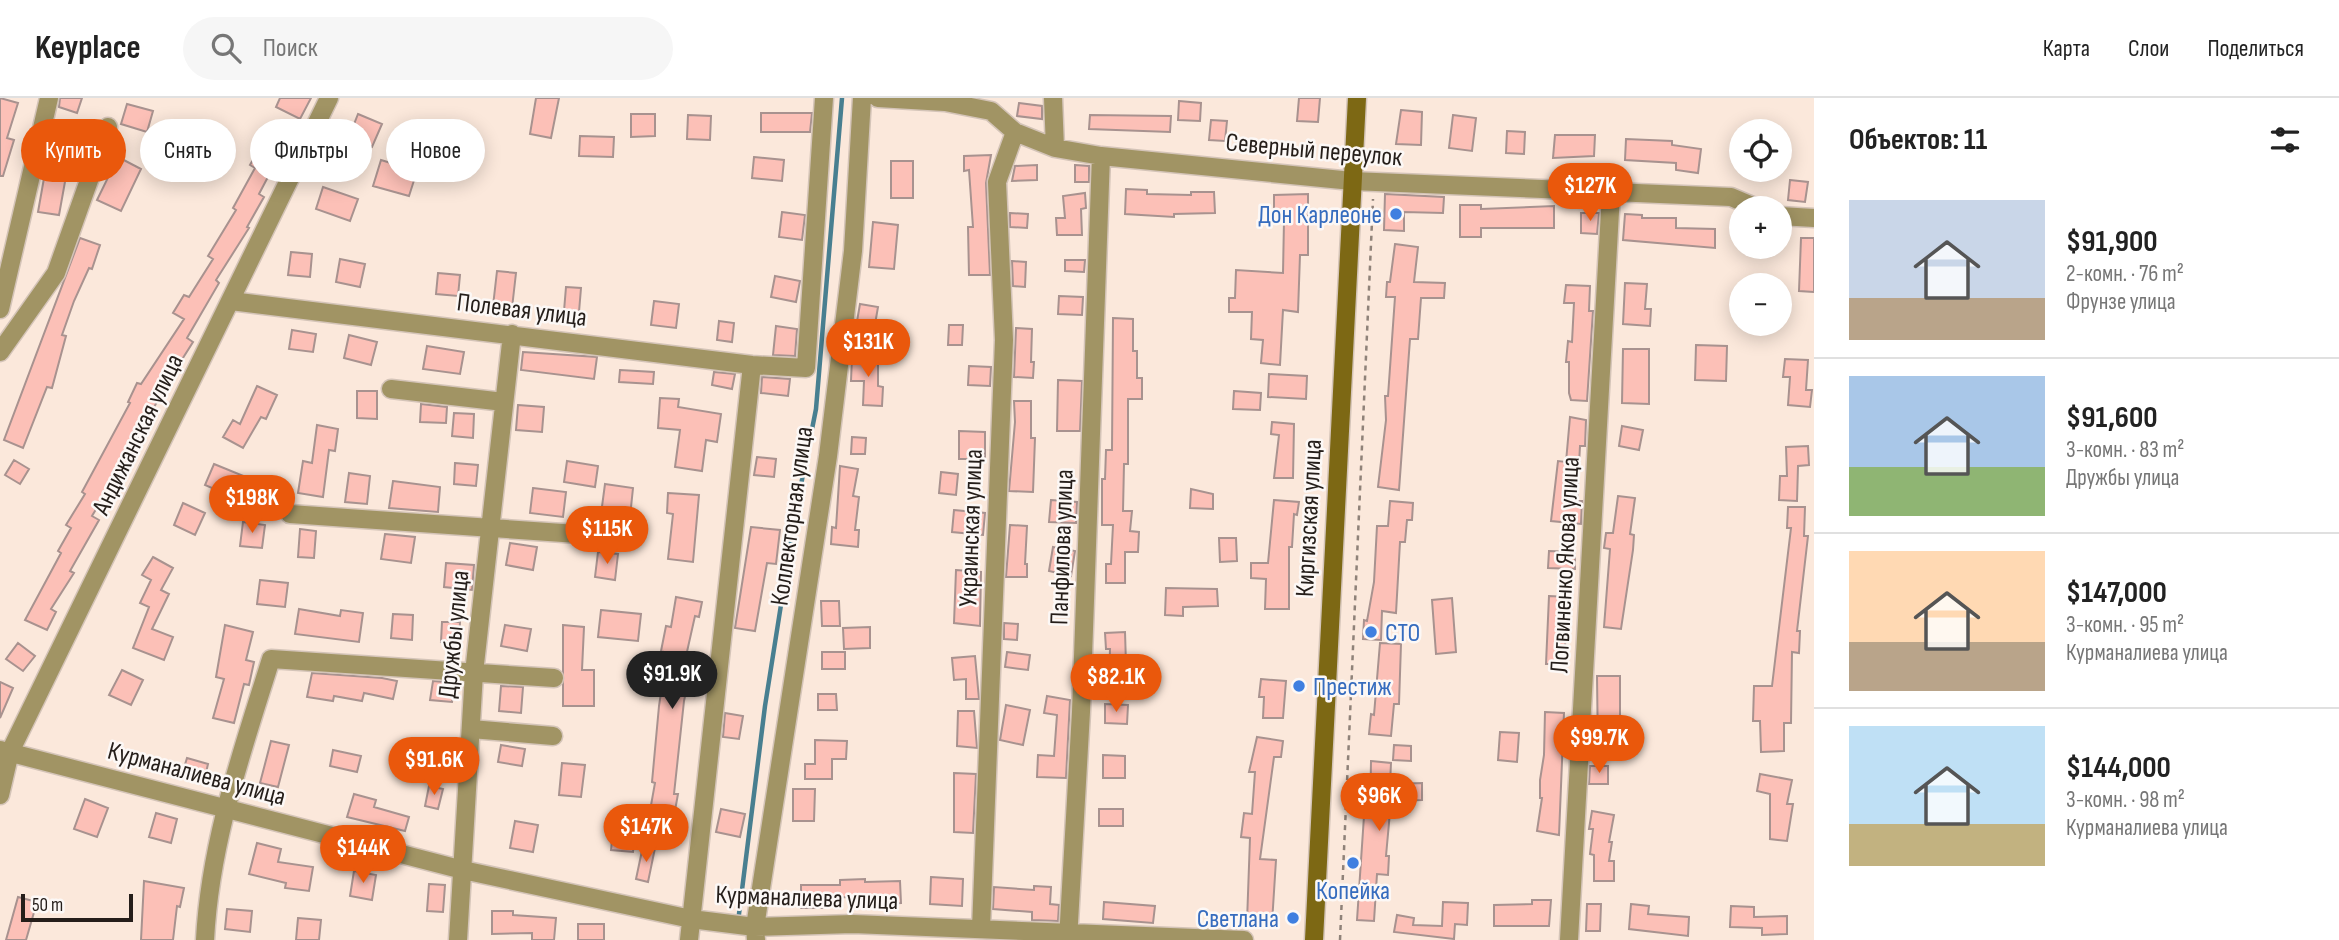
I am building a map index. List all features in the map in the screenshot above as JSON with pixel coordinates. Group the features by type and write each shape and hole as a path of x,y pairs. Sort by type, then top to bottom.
{"main road":[{"name":"Киргизская улица","path":"1314,940 1357,98"}],"street":[{"path":"0,309 49,98"},
{"name":"Андижанская улица","path":"0,795 5,751 231,301 329,98"},
{"name":"Полевая улица","path":"231,301 752,365 806,368 824,98"},
{"name":"Коллекторная улица","path":"756,933 831,429 853,251 862,98"},
{"name":"Северный переулок","path":"878,98 945,102 991,111 1015,132 1055,148 1101,156 1352,181 1729,197"},
{"path":"1053,98 1055,148"},
{"name":"Украинская улица","path":"981,929 1004,340 997,182 1015,132"},
{"name":"Панфилова улица","path":"1068,936 1081,712 1101,156"},
{"path":"0,352 56,273 88,182"},
{"name":"Логвиненко Якова улица","path":"1569,940 1611,194"},
{"path":"1792,216 1814,218"},
{"name":"Дружбы улица","path":"458,940 474,673 512,334"},
{"path":"689,940 752,365"},
{"path":"391,389 504,402"},
{"path":"290,514 592,535"},
{"path":"205,940 208,888 225,807 271,659 554,678"},
{"path":"471,729 553,736"},
{"name":"Курманалиева улица","path":"5,751 463,870 756,933 853,924 981,929 1068,936 1244,940"}],"path":[{"path":"1339,940 1374,181"}],"building":[{"path":"0,98 18,103 7,138 14,140 3,176 0,176"},
{"path":"60,98 82,98 77,113 59,107"},
{"path":"280,98 311,98 300,119 276,107"},
{"path":"536,98 559,98 551,138 530,134"},
{"path":"1299,98 1320,98 1318,122 1297,121"},
{"path":"1179,101 1201,103 1200,121 1178,120"},
{"path":"1019,103 1042,106 1042,119 1017,116"},
{"path":"127,104 153,111 151,119 140,119 140,130 126,126 126,119 122,119"},
{"path":"1401,110 1422,112 1421,145 1396,144"},
{"path":"761,113 812,113 810,132 761,132"},
{"path":"358,114 370,119 356,119"},
{"path":"631,114 655,114 655,136 631,137"},
{"path":"688,115 711,116 710,140 687,139"},
{"path":"1090,115 1171,116 1170,132 1089,129"},
{"path":"1453,115 1476,118 1472,151 1449,148"},
{"path":"372,120 382,124 372,147"},
{"path":"1211,120 1227,121 1225,141 1209,140"},
{"path":"1507,131 1525,132 1524,154 1506,153"},
{"path":"1555,135 1595,135 1594,156 1553,158"},
{"path":"580,136 614,137 613,157 579,156"},
{"path":"1626,139 1672,141 1672,145 1701,149 1698,173 1676,170 1676,163 1625,160"},
{"path":"991,155 986,183 990,275 969,275 968,227 973,227 969,170 964,171 964,156"},
{"path":"754,157 784,160 782,181 752,178"},
{"path":"381,160 386,162 386,182 413,182 409,196 373,186"},
{"path":"126,161 140,168 121,211 97,200 106,182 126,182"},
{"path":"891,161 913,161 913,198 891,198"},
{"path":"1037,165 1037,180 1012,181 1015,166"},
{"path":"1075,165 1089,166 1089,182 1075,182"},
{"path":"250,177 250,182 265,182 259,194 264,197 247,227 249,228 216,280 219,283 187,338 193,342 164,388 131,452 134,453 124,473 119,471 92,516 99,520 70,571 74,573 51,609 56,612 47,630 25,620 61,553 58,551 71,528 66,525 85,494 82,492 130,403 128,402 137,383 141,384 184,319 173,313 184,295 189,297 213,259 208,256 236,210 233,208"},
{"path":"1792,180 1808,182 1805,202 1792,200 1792,196 1788,196"},
{"path":"43,182 65,182 59,215 38,212"},
{"path":"323,187 358,199 350,221 316,209"},
{"path":"1126,189 1147,190 1147,194 1191,195 1191,192 1214,192 1215,213 1174,214 1174,217 1125,214"},
{"path":"1085,193 1086,208 1081,209 1082,235 1057,235 1056,218 1065,218 1063,196"},
{"path":"1308,194 1308,255 1300,255 1298,312 1283,310 1280,365 1261,363 1263,340 1251,339 1252,312 1229,312 1229,298 1235,298 1236,270 1283,273 1284,221 1274,221 1274,195"},
{"path":"1385,194 1444,197 1443,213 1404,212 1404,231 1384,230"},
{"path":"1460,205 1481,205 1481,209 1554,206 1554,228 1481,228 1481,237 1460,237"},
{"path":"782,212 805,215 802,240 779,237"},
{"path":"1010,213 1028,214 1027,228 1010,227"},
{"path":"1581,213 1599,213 1597,234 1581,233"},
{"path":"1625,214 1642,215 1642,218 1676,218 1676,228 1715,229 1715,248 1623,240"},
{"path":"873,222 898,225 894,269 869,267"},
{"path":"80,238 100,245 92,269 89,268 74,301 62,335 66,336 52,388 47,387 23,448 4,440"},
{"path":"1801,238 1814,238 1814,292 1799,291"},
{"path":"1395,244 1418,247 1414,282 1445,283 1444,298 1421,298 1418,339 1410,339 1399,490 1378,487 1395,297 1386,297 1387,282 1390,282"},
{"path":"291,252 312,254 310,277 288,275"},
{"path":"340,259 365,264 360,287 336,282"},
{"path":"1065,260 1085,260 1084,272 1065,271"},
{"path":"1012,261 1026,262 1025,287 1013,286"},
{"path":"497,271 516,273 512,308 493,306"},
{"path":"438,273 460,275 458,296 436,294"},
{"path":"775,276 800,281 796,302 771,297"},
{"path":"1625,283 1647,284 1645,309 1651,309 1650,326 1623,324"},
{"path":"1566,285 1590,286 1589,311 1593,311 1587,401 1571,400 1569,393 1569,362 1566,362 1568,341 1572,342 1574,303 1564,303"},
{"path":"566,287 581,288 579,312 564,311"},
{"path":"1059,296 1083,297 1082,315 1058,314"},
{"path":"654,301 679,304 676,328 651,325"},
{"path":"860,304 878,307 874,330 856,327"},
{"path":"1113,318 1133,319 1133,351 1137,351 1137,378 1142,378 1142,399 1128,399 1128,464 1124,464 1123,511 1132,511 1130,531 1139,532 1138,552 1125,552 1125,583 1106,583 1106,564 1111,564 1113,525 1102,525 1102,479 1105,479 1106,450 1112,450"},
{"path":"719,321 734,323 732,342 717,340"},
{"path":"949,325 963,325 962,345 948,345"},
{"path":"776,326 797,329 795,356 773,355"},
{"path":"1016,328 1032,329 1033,378 1014,377"},
{"path":"292,330 316,334 313,352 289,349"},
{"path":"349,335 377,342 371,365 344,358"},
{"path":"1696,345 1727,346 1726,381 1695,380"},
{"path":"427,346 464,352 460,374 423,369"},
{"path":"1623,349 1649,349 1649,404 1622,403"},
{"path":"523,352 597,357 594,379 521,370"},
{"path":"852,357 878,358 878,386 883,387 882,406 863,405 864,381 851,381"},
{"path":"1785,359 1808,360 1806,390 1812,390 1810,407 1788,405 1790,377 1783,377"},
{"path":"969,366 991,367 990,386 968,385"},
{"path":"620,370 654,372 653,384 619,382"},
{"path":"714,372 735,374 732,389 712,385"},
{"path":"1269,374 1307,376 1306,399 1268,397"},
{"path":"762,377 790,379 788,396 761,393"},
{"path":"1058,380 1082,381 1080,431 1057,431"},
{"path":"257,386 277,395 266,419 261,417 243,448 223,437 233,420 240,424"},
{"path":"357,391 377,391 377,419 357,418"},
{"path":"1234,391 1261,393 1260,410 1233,409"},
{"path":"660,398 679,399 678,407 721,414 717,442 706,440 702,471 675,467 680,430 658,428"},
{"path":"1014,401 1031,401 1031,438 1035,438 1033,492 1009,491 1015,422"},
{"path":"421,404 447,407 446,423 420,422"},
{"path":"518,405 544,407 542,432 516,430"},
{"path":"454,413 474,414 473,438 452,436"},
{"path":"1570,417 1586,420 1585,446 1580,446 1577,501 1582,501 1581,524 1551,521 1558,461 1566,462"},
{"path":"1272,422 1294,424 1293,478 1274,478 1279,435 1271,434"},
{"path":"317,425 338,429 335,451 329,450 323,497 298,493 303,461 312,463"},
{"path":"1622,426 1643,430 1639,450 1619,446"},
{"path":"959,431 985,432 985,459 959,459"},
{"path":"852,437 866,438 865,454 851,454"},
{"path":"1808,446 1809,465 1798,466 1797,501 1779,500 1780,476 1787,476 1786,447"},
{"path":"757,457 776,459 774,477 754,475"},
{"path":"14,460 29,469 20,484 5,475"},
{"path":"567,461 598,466 595,487 564,482"},
{"path":"455,463 478,465 476,486 454,484"},
{"path":"214,464 246,477 237,499 205,485"},
{"path":"840,466 858,469 853,496 859,497 855,530 859,530 858,547 831,544 832,527 836,528"},
{"path":"941,472 958,474 956,495 939,493"},
{"path":"349,473 370,476 367,504 345,502"},
{"path":"393,481 440,487 438,512 389,508"},
{"path":"605,484 633,488 630,517 601,514"},
{"path":"533,488 566,492 563,517 530,513"},
{"path":"1191,489 1213,494 1213,509 1190,508"},
{"path":"668,493 699,495 693,562 668,559 673,514 667,513"},
{"path":"1618,496 1635,498 1630,534 1634,535 1633,550 1621,629 1604,627 1610,549 1604,548 1606,533 1613,533"},
{"path":"1051,500 1077,502 1076,523 1049,522"},
{"path":"1274,500 1299,502 1297,515 1294,514 1292,547 1289,547 1289,609 1265,609 1266,579 1251,578 1251,563 1268,563"},
{"path":"1390,501 1413,503 1412,520 1407,520 1405,542 1400,542 1396,613 1382,611 1381,640 1363,639 1364,620 1367,621 1374,582 1377,526 1388,526"},
{"path":"183,503 205,513 195,535 174,525"},
{"path":"1788,507 1805,507 1804,536 1808,536 1797,631 1800,631 1799,653 1792,652 1791,723 1784,723 1784,751 1761,752 1760,721 1753,721 1754,686 1772,686 1791,528 1787,528"},
{"path":"954,510 985,513 983,535 952,532"},
{"path":"243,522 265,525 262,548 240,546"},
{"path":"1010,525 1027,526 1027,577 1006,577"},
{"path":"751,527 780,530 776,564 767,563 755,631 735,628"},
{"path":"300,529 316,531 314,558 298,557"},
{"path":"385,534 415,537 411,563 381,559"},
{"path":"1219,538 1236,538 1237,561 1220,562"},
{"path":"510,543 537,547 533,570 506,565"},
{"path":"1053,547 1075,551 1071,576 1049,571"},
{"path":"1549,551 1575,552 1575,569 1548,568"},
{"path":"598,552 618,554 615,580 595,577"},
{"path":"153,557 173,568 161,590 169,594 152,629 173,637 164,660 133,648 149,607 140,603 151,580 142,575"},
{"path":"446,563 474,565 472,590 444,587"},
{"path":"956,570 981,572 980,626 954,623"},
{"path":"260,580 288,583 285,607 257,604"},
{"path":"1166,588 1217,589 1218,606 1183,607 1183,616 1165,615"},
{"path":"1549,596 1568,597 1564,664 1546,664"},
{"path":"676,597 702,602 699,617 695,616 682,674 690,674 684,701 674,794 678,794 672,827 648,822 655,783 652,782 659,706 667,653 661,651 666,626 671,627"},
{"path":"1452,598 1456,652 1436,654 1432,600"},
{"path":"821,601 839,601 840,626 822,626"},
{"path":"299,609 340,616 341,610 363,613 359,642 295,634"},
{"path":"601,610 641,614 638,641 598,637"},
{"path":"393,614 413,615 412,640 391,638"},
{"path":"442,622 460,622 459,643 441,642"},
{"path":"1004,623 1018,624 1017,640 1004,639"},
{"path":"225,625 253,632 246,660 254,662 249,685 244,684 234,723 213,718 224,679 216,677"},
{"path":"505,625 531,629 527,651 501,646"},
{"path":"563,625 584,627 582,670 594,670 594,706 563,706"},
{"path":"870,627 870,648 844,649 843,628"},
{"path":"1125,632 1126,664 1146,665 1145,682 1109,681 1110,649 1106,649 1105,633"},
{"path":"18,643 35,656 23,671 6,659"},
{"path":"1380,643 1401,644 1399,704 1394,704 1391,736 1369,734 1371,714 1374,715"},
{"path":"822,652 845,652 845,669 822,669"},
{"path":"1007,652 1030,655 1028,670 1005,667"},
{"path":"975,656 979,699 966,699 966,679 954,680 952,658"},
{"path":"122,670 143,680 131,705 109,695"},
{"path":"312,673 397,681 393,699 364,693 362,701 334,696 333,701 307,697"},
{"path":"1597,676 1620,676 1620,755 1598,754"},
{"path":"1261,679 1286,681 1283,718 1263,718 1264,697 1259,697"},
{"path":"433,681 455,683 452,702 430,700"},
{"path":"0,682 13,688 0,718"},
{"path":"501,686 523,687 521,713 499,711"},
{"path":"818,694 836,694 837,710 818,710"},
{"path":"1047,696 1070,700 1066,778 1037,777 1038,755 1054,756 1057,715 1044,713"},
{"path":"1105,704 1128,705 1127,724 1105,723"},
{"path":"1006,705 1030,710 1023,745 1000,740"},
{"path":"958,711 974,711 977,748 957,746"},
{"path":"1545,712 1564,713 1559,835 1537,831 1542,798 1540,780 1544,755"},
{"path":"725,713 743,716 739,739 723,737"},
{"path":"1500,732 1519,733 1517,762 1498,760"},
{"path":"1257,737 1283,741 1281,757 1274,757 1260,859 1276,860 1272,923 1247,922 1250,838 1241,837 1244,813 1252,814 1255,772 1249,772"},
{"path":"815,740 847,741 846,759 832,759 832,779 805,779 805,764 815,764"},
{"path":"271,741 289,745 278,787 260,783"},
{"path":"501,745 525,749 522,766 498,762"},
{"path":"1394,745 1411,746 1411,761 1393,760"},
{"path":"333,750 361,756 357,772 330,766"},
{"path":"1103,755 1125,756 1125,778 1103,778"},
{"path":"187,758 208,764 205,777 183,771"},
{"path":"1371,761 1391,763 1390,784 1422,783 1422,800 1391,801 1386,856 1389,856 1388,875 1377,874 1374,921 1357,920 1364,816 1370,817"},
{"path":"562,763 585,765 581,797 559,795"},
{"path":"1590,766 1608,766 1608,784 1589,784"},
{"path":"954,773 976,774 973,833 954,832"},
{"path":"1760,774 1792,780 1787,804 1793,804 1787,841 1770,839 1770,794 1757,791"},
{"path":"429,786 443,789 438,809 425,806"},
{"path":"793,789 815,789 814,821 793,821"},
{"path":"354,794 376,800 374,807 409,817 405,831 347,817"},
{"path":"85,799 108,808 97,837 74,829"},
{"path":"721,809 745,814 740,837 716,832"},
{"path":"1099,809 1123,809 1123,826 1099,826"},
{"path":"1592,811 1614,815 1609,861 1614,861 1614,881 1594,881 1594,855 1590,854 1593,829 1589,829"},
{"path":"156,813 177,819 171,843 149,837"},
{"path":"515,821 538,825 533,852 510,848"},
{"path":"614,822 636,823 633,852 611,850"},
{"path":"257,843 281,849 278,862 313,867 309,891 285,888 286,883 249,874"},
{"path":"643,846 655,848 648,882 636,879"},
{"path":"354,871 376,875 372,900 350,896"},
{"path":"931,877 963,879 962,906 930,904"},
{"path":"865,879 865,882 900,881 901,903 881,904 881,896 823,898 824,908 801,908 801,885 840,885 840,880"},
{"path":"144,881 184,888 180,907 177,906 173,940 141,940"},
{"path":"429,884 445,885 443,912 427,911"},
{"path":"1034,886 1051,887 1050,904 1059,905 1058,921 1032,920 1032,912 993,909 994,887 1034,890"},
{"path":"18,897 37,902 26,940 6,940"},
{"path":"1532,900 1551,900 1549,926 1494,926 1494,905 1532,904"},
{"path":"1104,902 1155,906 1153,923 1103,919"},
{"path":"1443,902 1468,903 1467,925 1455,924 1454,939 1394,932 1397,915 1414,918 1413,925 1442,926"},
{"path":"1587,904 1601,904 1600,931 1586,931"},
{"path":"1631,904 1649,906 1648,914 1689,917 1688,936 1629,929"},
{"path":"1731,906 1754,907 1754,917 1787,916 1787,934 1762,935 1762,928 1730,927"},
{"path":"227,909 252,911 250,932 225,929"},
{"path":"492,911 513,911 513,915 556,918 554,940 532,940 532,933 492,934"},
{"path":"298,918 321,920 319,940 296,940"},
{"path":"578,924 604,924 604,940 578,940"}],"waterway":[{"path":"738,922 765,706 796,510 816,409 842,98"}],"place":[{"name":"Дон Карлеоне","path":"1396,214"},
{"name":"СТО","path":"1371,632"},
{"name":"Престиж","path":"1299,686"},
{"name":"Копейка","path":"1353,863"},
{"name":"Светлана","path":"1293,918"}]}
